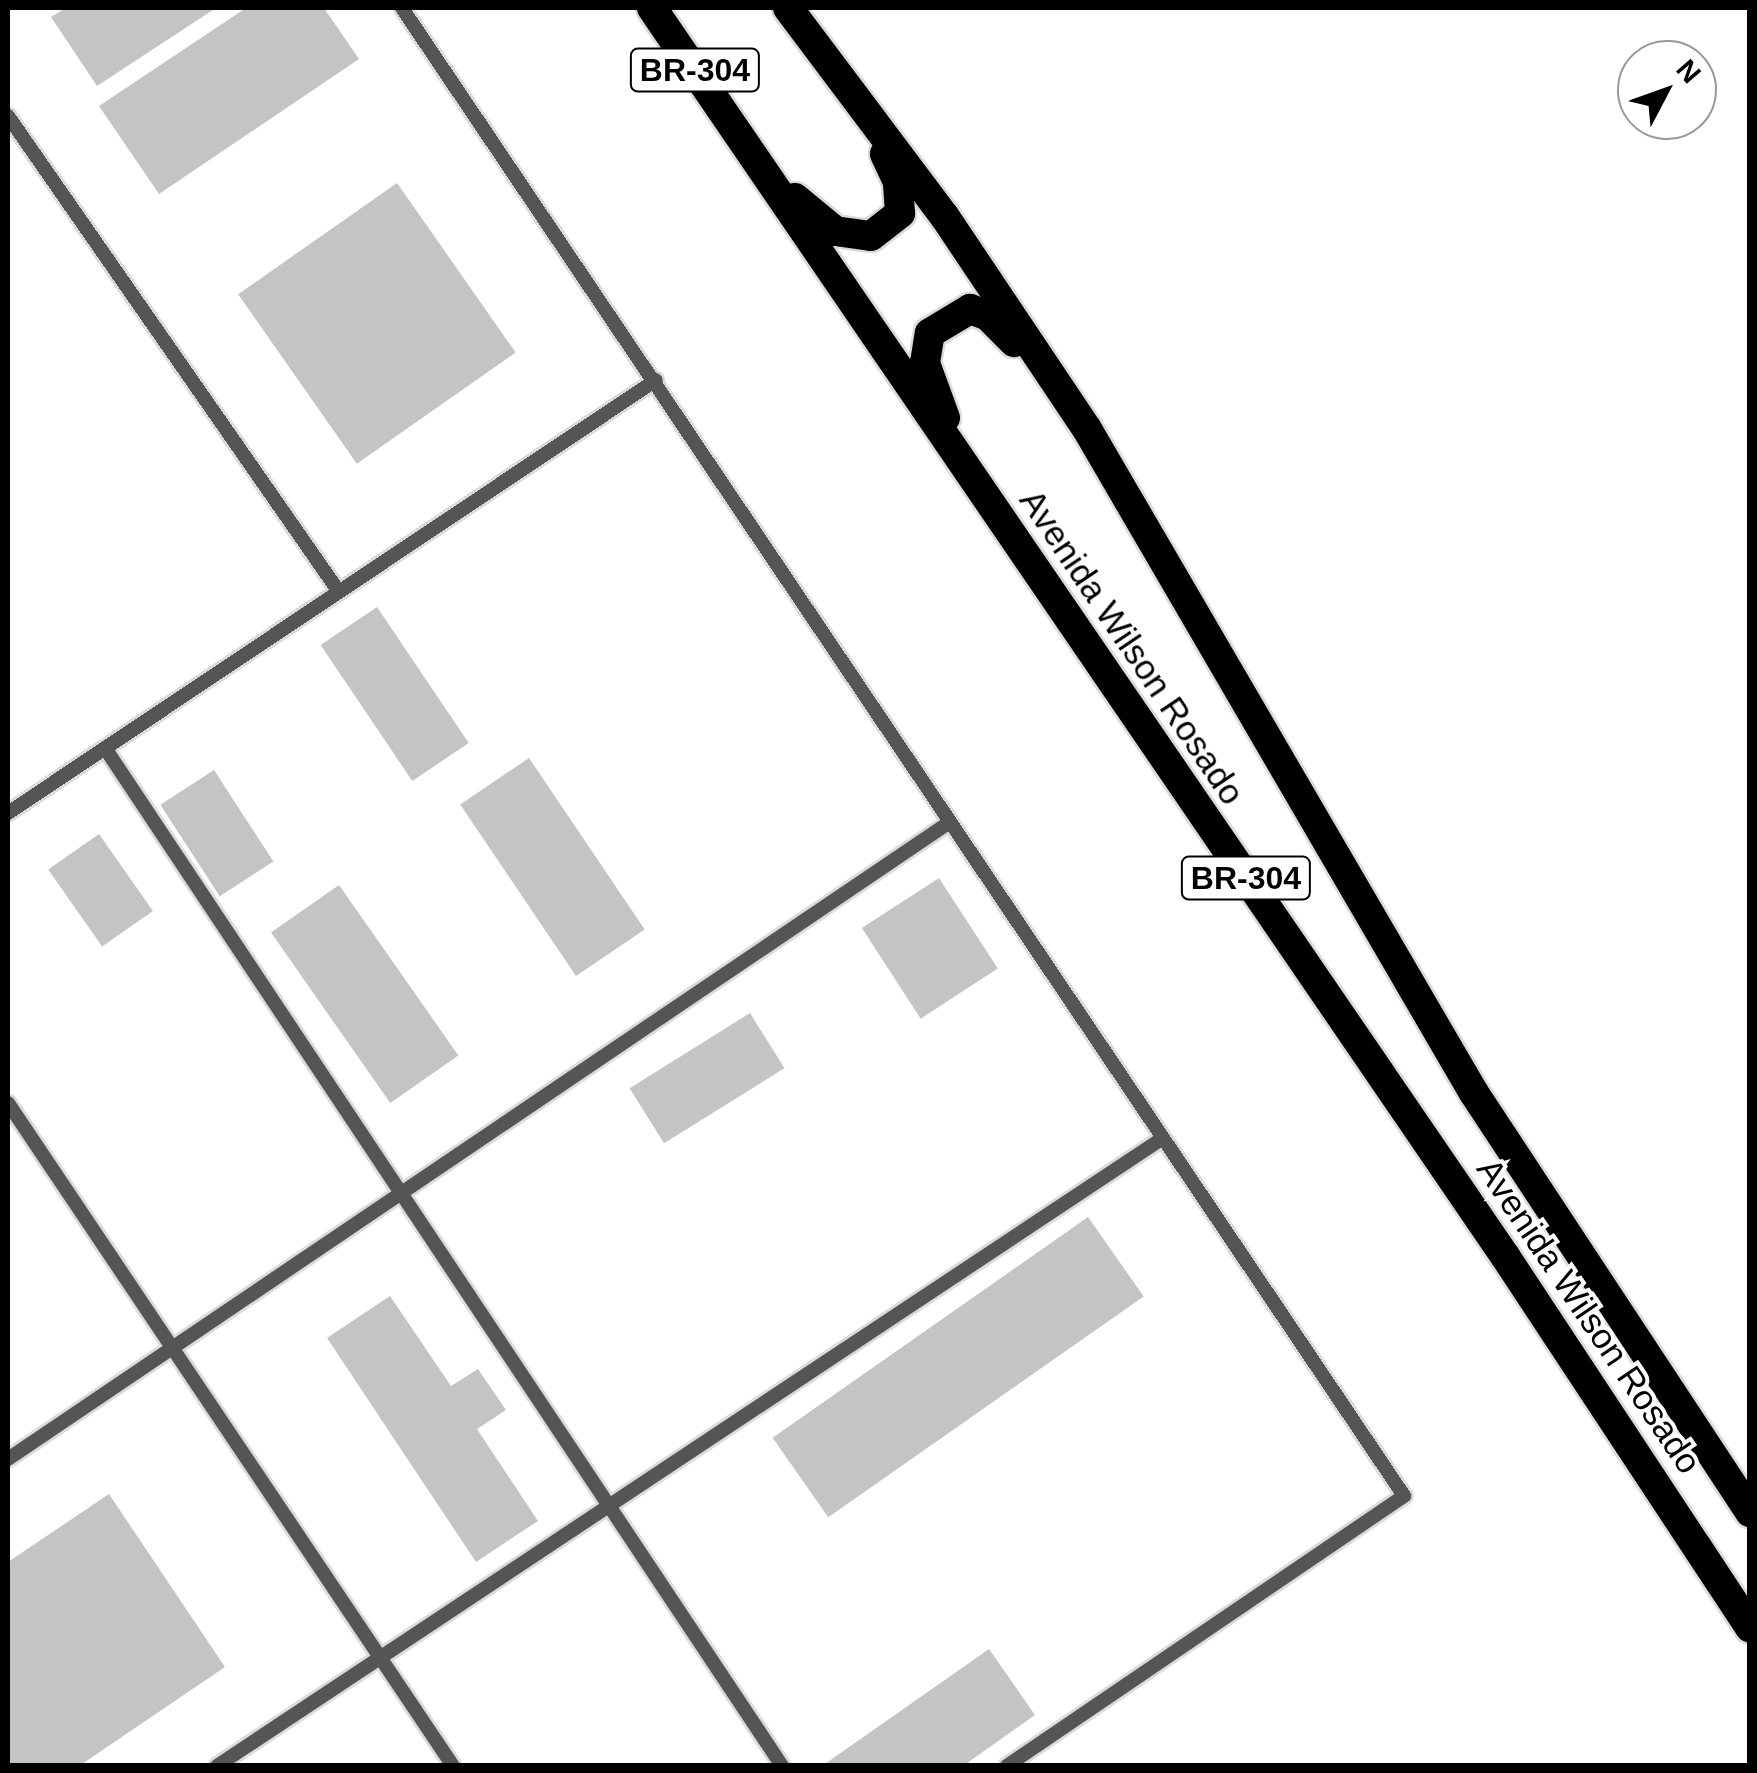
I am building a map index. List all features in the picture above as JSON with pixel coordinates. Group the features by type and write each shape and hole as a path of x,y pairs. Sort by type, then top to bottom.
{"highway":[{"name":"Avenida Wilson Rosado","path":"652,8 1505,1256 1750,1628"},
{"name":"Avenida Wilson Rosado","path":"788,8 945,217 1078,416 1474,1094 1750,1512"},
{"path":"737,132 801,205 835,232 871,236 888,227 900,213 898,182 832,65"},
{"path":"969,475 925,364 930,334 957,312 988,316 1078,416"}],"lane":[{"path":"402,8 1404,1496 1007,1766"},
{"path":"8,116 337,590"},
{"path":"8,813 656,380"},
{"path":"105,748 782,1766"},
{"path":"8,1459 172,1344 950,822"},
{"path":"8,1103 454,1766"},
{"path":"217,1766 1163,1138"}],"building":[{"path":"66,8 216,8 97,86 51,17"},
{"path":"246,8 324,8 359,59 159,194 99,106"},
{"path":"397,183 516,353 357,464 238,294"},
{"path":"377,607 469,743 412,781 321,645"},
{"path":"529,758 645,930 576,976 460,804"},
{"path":"214,770 273,861 220,896 160,805"},
{"path":"99,834 153,911 102,947 48,870"},
{"path":"939,878 998,969 921,1019 862,928"},
{"path":"339,885 458,1055 390,1103 271,933"},
{"path":"750,1013 784,1068 664,1143 630,1088"},
{"path":"1088,1217 1144,1296 828,1517 773,1438"},
{"path":"390,1296 451,1386 478,1369 506,1410 477,1429 538,1521 476,1562 327,1338"},
{"path":"109,1494 225,1667 79,1766 8,1766 8,1562"},
{"path":"989,1649 1035,1715 963,1766 822,1766"}]}
